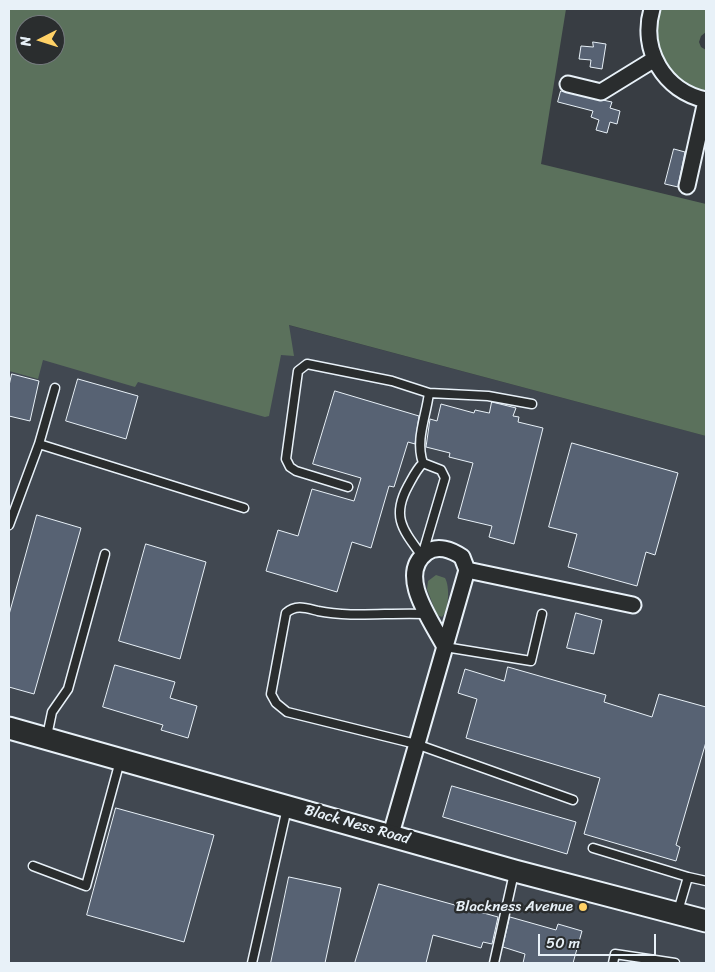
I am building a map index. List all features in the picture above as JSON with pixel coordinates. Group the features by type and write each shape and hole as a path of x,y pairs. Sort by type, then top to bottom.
{"street":[{"path":"652,9 647,37 653,60 675,84 691,96 706,101 687,186"},
{"path":"568,84 602,92 653,60"},
{"path":"391,834 416,744 445,647 467,570 462,557 447,549 430,550 418,560 414,573 426,614 445,647"},
{"path":"467,570 490,573 634,605"},
{"name":"Black Ness Road","path":"9,728 391,834 515,871 706,921"}],"lane":[{"path":"348,487 296,471 290,467 286,459 298,371 307,364 392,381 429,393 488,396 532,404"},
{"path":"9,525 39,444 55,388"},
{"path":"423,464 419,452 420,437 429,393"},
{"path":"39,444 244,508"},
{"path":"422,556 403,529 399,516 404,494 417,469 423,464"},
{"path":"422,556 445,478 441,470 423,464"},
{"path":"46,738 52,712 68,689 106,554"},
{"path":"426,614 388,612 337,615 297,606 290,609 286,613 271,694 276,704 287,712 416,744 573,800"},
{"path":"445,647 531,660 542,614"},
{"path":"33,866 86,886 121,759"},
{"path":"252,963 288,806"},
{"path":"593,848 706,881"},
{"path":"494,963 515,871"},
{"path":"678,913 688,876"},
{"path":"613,963 615,954 675,963"}],"shaded area":[{"path":"9,9 318,9 288,325 706,436 706,963 9,963"}],"green space":[{"path":"9,9 566,9 541,164 706,204 706,436 289,325 294,356 281,355 269,416 265,417 138,382 135,387 43,360 38,379 9,371"},
{"path":"652,9 706,9 706,32 701,36 699,42 701,47 706,50 706,100 653,60"},
{"path":"436,575 445,578 448,586 447,604 442,617 437,615 427,589 428,581"}],"building":[{"path":"593,42 606,44 602,69 590,67 591,60 579,59 581,46 593,47"},
{"path":"561,91 612,102 610,108 620,111 617,124 610,122 607,133 596,130 599,120 591,117 593,111 558,102"},
{"path":"674,149 685,152 678,187 665,184"},
{"path":"12,374 39,381 30,421 9,416 9,386"},
{"path":"78,379 138,396 126,439 66,421"},
{"path":"335,391 419,416 415,444 408,442 394,487 389,486 371,548 352,542 337,592 266,571 278,530 298,536 312,489 354,501 361,478 313,464"},
{"path":"492,402 516,408 513,416 519,417 518,422 543,428 514,544 489,537 492,526 458,518 473,463 449,457 450,453 426,447 430,419 437,421 441,404 474,413 475,410 489,413"},
{"path":"572,443 678,473 655,555 646,552 637,586 568,567 577,534 549,527"},
{"path":"37,515 81,528 34,694 9,687 9,615"},
{"path":"146,544 206,562 180,659 119,641"},
{"path":"576,613 602,620 594,654 567,648"},
{"path":"115,665 175,682 170,698 197,706 188,738 161,730 163,725 103,707"},
{"path":"508,667 606,695 604,702 652,717 659,694 706,707 706,742 676,845 680,847 676,861 584,834 600,778 466,738 477,699 458,693 465,669 504,681"},
{"path":"452,786 576,822 567,854 443,817"},
{"path":"116,808 214,835 184,942 87,915"},
{"path":"289,877 341,888 325,963 271,963"},
{"path":"379,884 498,917 492,944 483,942 481,948 433,935 426,963 355,963"},
{"path":"510,917 556,930 558,924 582,931 573,963 523,963 525,954 503,947"}],"place":[{"name":"Blackness Avenue","path":"583,907"}]}
